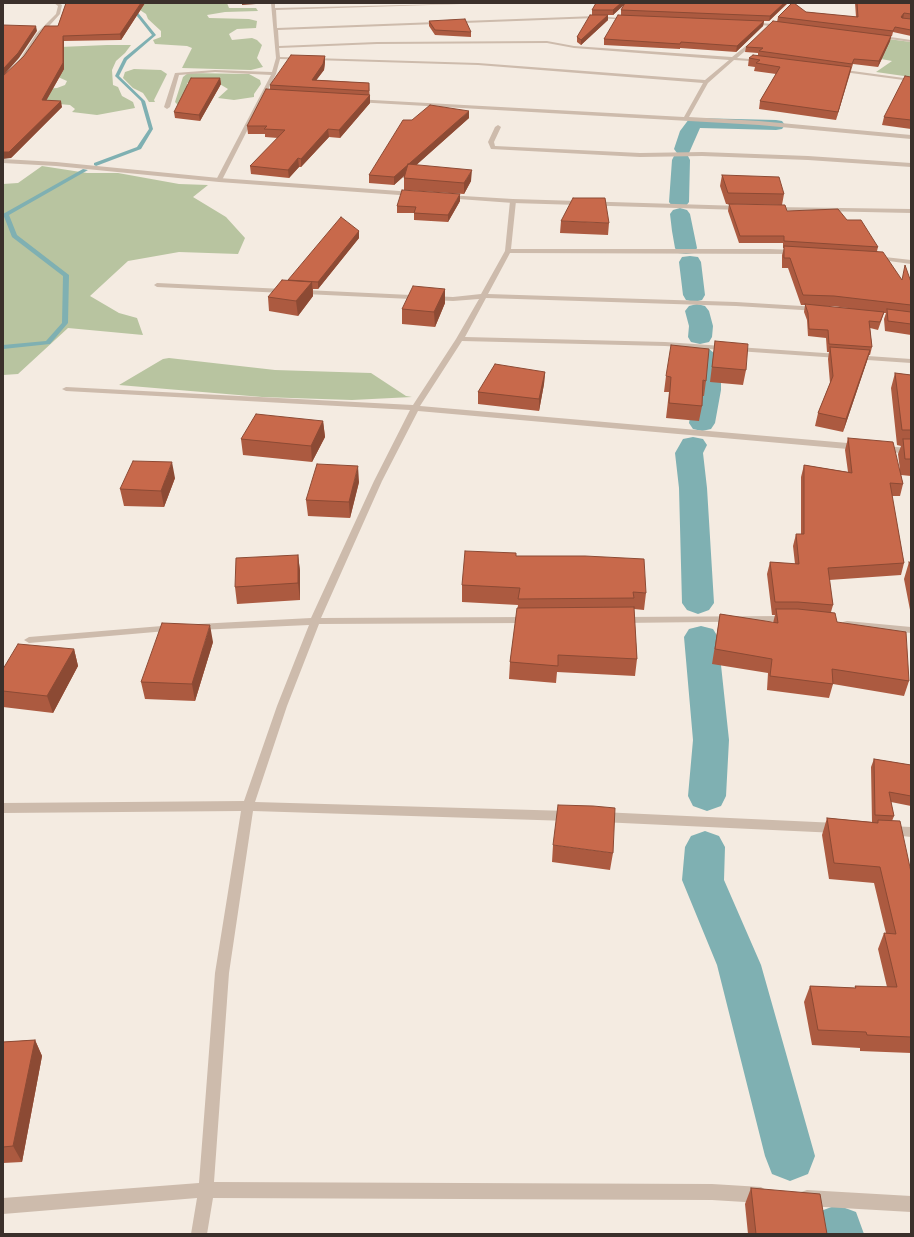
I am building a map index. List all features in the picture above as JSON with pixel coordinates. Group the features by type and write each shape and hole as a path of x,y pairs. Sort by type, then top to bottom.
{"street":[{"path":"3,81 22,60 38,35 58,14 60,5 56,3"},
{"path":"219,180 274,74 278,58 273,3"},
{"path":"273,9 490,3"},
{"path":"275,29 596,18 635,19"},
{"path":"766,29 776,19"},
{"path":"742,23 793,26"},
{"path":"686,119 706,82 761,34"},
{"path":"872,36 911,41"},
{"path":"277,47 376,43 547,42 574,46 734,57 768,61"},
{"path":"278,58 492,65 706,82"},
{"path":"835,70 911,80"},
{"path":"167,107 177,74 215,71 274,74"},
{"path":"263,93 273,94"},
{"path":"352,100 767,123 911,137"},
{"path":"498,127 491,142 493,148 640,155 702,154 808,158 911,165"},
{"path":"3,161 56,164 219,180 418,195"},
{"path":"442,196 513,202 751,208"},
{"path":"199,1234 206,1190 222,973 248,806 282,706 315,621 378,481 416,408 460,339 485,296 508,251 513,202"},
{"path":"767,209 911,211"},
{"path":"508,251 769,251 800,253"},
{"path":"869,257 911,262"},
{"path":"157,285 453,299 485,296 736,304 824,310"},
{"path":"460,339 665,344 911,361"},
{"path":"66,389 416,408 911,451"},
{"path":"611,620 794,619"},
{"path":"29,640 187,628 315,621 539,620"},
{"path":"833,623 911,630"},
{"path":"3,808 248,806 588,817 847,829"},
{"path":"879,831 911,832"},
{"path":"3,1206 206,1190 712,1192 776,1196"},
{"path":"792,1197 911,1204"}],"green space":[{"path":"102,3 227,3 229,8 256,8 258,11 225,12 207,15 209,18 249,19 257,21 256,28 237,29 229,34 232,40 252,38 257,40 262,45 257,58 263,67 251,70 182,68 192,48 187,46 155,44 153,40 161,37 161,31 148,19 146,14 137,8"},
{"path":"873,37 911,42 911,77 876,72 892,61 865,56"},
{"path":"131,45 116,61 112,70 113,85 118,87 122,96 133,102 135,108 97,115 72,112 75,109 70,105 47,103 3,91 57,88 65,85 67,81 58,77 60,47"},
{"path":"134,69 161,70 167,74 154,100 155,102 149,102 143,93 133,88 123,78 125,72"},
{"path":"188,73 249,74 260,80 261,84 254,94 254,97 234,100 218,98 228,89 213,80 194,81 187,83 187,95 195,103 178,105 175,102 183,77"},
{"path":"42,166 87,173 118,173 179,184 208,185 193,197 226,217 245,238 238,254 179,252 128,261 90,296 119,313 137,318 143,335 68,328 18,374 3,375 3,184 18,183"},
{"path":"169,358 275,370 371,373 406,396 412,397 352,400 262,397 119,385 163,359"}],"building":[{"path":"66,3 141,3 120,34 63,36 63,63 42,100 61,101 9,152 3,152 3,76 24,56 45,26 58,26"},
{"path":"596,3 621,3 613,10 592,10"},
{"path":"625,3 784,3 770,16 621,10"},
{"path":"792,3 806,12 858,17 857,3 911,3 911,14 904,13 901,17 911,19 911,30 895,27 893,31 778,17"},
{"path":"590,15 608,15 581,40 577,37"},
{"path":"618,15 764,21 737,46 604,39"},
{"path":"465,19 471,32 435,30 429,21"},
{"path":"773,21 891,36 879,61 854,59 852,64 759,51 763,48 746,47"},
{"path":"3,25 36,26 18,53 3,69"},
{"path":"291,55 325,56 323,64 312,80 369,83 369,91 270,85"},
{"path":"753,55 851,67 838,112 760,101 780,67 756,63 760,60 749,58"},
{"path":"905,76 911,77 911,120 884,117"},
{"path":"191,78 220,78 199,115 174,112"},
{"path":"266,89 370,95 339,130 328,129 301,159 298,158 288,170 250,166 285,130 264,129 267,126 247,126"},
{"path":"430,105 469,111 394,177 369,175 403,120 412,120"},
{"path":"408,164 472,170 464,183 404,178"},
{"path":"722,175 779,177 784,194 728,193"},
{"path":"402,190 460,194 448,215 414,213 416,207 397,206"},
{"path":"573,198 605,198 609,223 561,221"},
{"path":"729,204 785,205 787,211 838,209 847,220 861,220 878,247 784,241 784,236 740,236"},
{"path":"341,217 359,231 318,282 288,280"},
{"path":"784,246 883,252 902,280 905,265 911,282 911,305 834,296 803,295 790,258 784,258"},
{"path":"282,280 312,282 296,301 268,297"},
{"path":"413,286 445,289 434,312 402,309"},
{"path":"805,304 884,312 880,322 869,321 872,347 829,344 828,330 809,329 808,313"},
{"path":"887,309 911,312 911,324 888,321"},
{"path":"715,341 748,344 746,370 712,367"},
{"path":"671,345 709,349 706,381 703,380 702,406 669,403 671,377 666,376"},
{"path":"830,347 870,350 846,419 818,413 833,376"},
{"path":"495,364 545,372 539,399 478,392"},
{"path":"895,373 911,375 911,430 902,430"},
{"path":"256,414 323,421 311,446 241,439"},
{"path":"848,438 893,442 903,484 890,483 904,563 828,568 833,605 775,602 770,562 799,564 796,534 804,534 804,465 852,473"},
{"path":"903,439 911,439 911,459 905,459"},
{"path":"133,461 172,462 161,491 120,489"},
{"path":"317,464 358,466 349,502 306,500"},
{"path":"465,551 516,553 516,556 585,556 644,559 646,593 633,592 634,598 518,599 520,588 462,585"},
{"path":"298,555 298,583 235,587 236,558"},
{"path":"634,607 637,659 558,655 558,666 510,662 517,608"},
{"path":"776,609 798,609 835,613 837,622 906,632 909,681 832,669 833,684 770,676 772,659 715,649 720,614 778,623"},
{"path":"162,623 210,625 192,684 141,682"},
{"path":"18,644 74,649 47,696 3,691 3,669"},
{"path":"874,759 911,765 911,796 889,792 894,816 875,815"},
{"path":"558,805 615,808 613,853 553,845"},
{"path":"827,818 878,823 878,820 900,821 911,872 911,1037 867,1035 866,1032 818,1030 810,986 856,988 855,986 897,987 884,933 896,934 880,867 834,863"},
{"path":"35,1040 13,1146 3,1147 3,1042"},
{"path":"751,1188 820,1194 827,1234 756,1234"}],"waterway":[{"path":"96,164 139,148 151,129 143,101 117,76 125,59 154,35 134,10 128,9"},
{"path":"683,149 689,131 695,123 776,125"},
{"path":"679,202 681,160"},
{"path":"3,347 48,343 65,323 66,275 14,236 6,214 85,170"},
{"path":"680,214 686,248"},
{"path":"690,262 694,295"},
{"path":"697,311 701,326 700,337"},
{"path":"699,353 706,359 709,366 708,390 702,423"},
{"path":"693,445 689,453 693,488 698,603"},
{"path":"701,637 711,740 707,796"},
{"path":"705,847 703,880 739,965 790,1156"}]}
